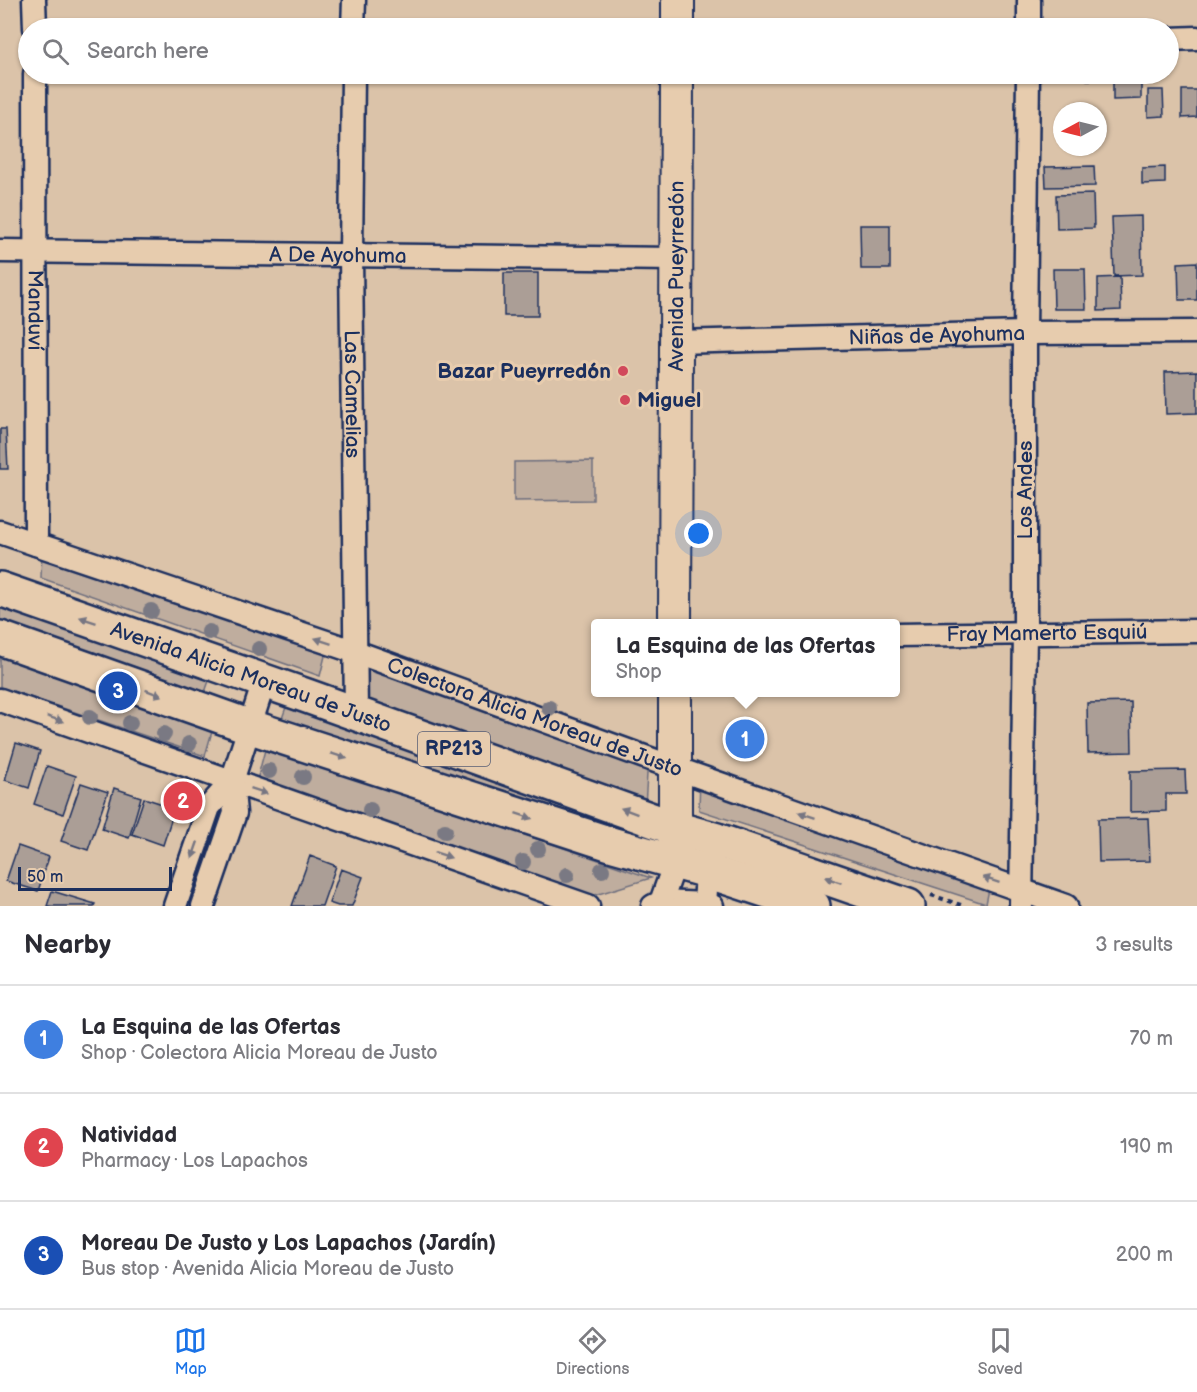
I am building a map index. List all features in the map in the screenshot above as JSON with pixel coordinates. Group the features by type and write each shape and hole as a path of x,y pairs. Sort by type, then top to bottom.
{"main road":[{"path":"678,0 678,18"},
{"name":"Avenida Pueyrredón","path":"675,619 677,84"},
{"name":"Avenida Alicia Moreau de Justo","path":"0,589 674,828 717,840 909,906"},
{"name":"RP213","path":"0,638 248,726 614,845 707,870 813,906"},
{"path":"675,697 675,863"}],"street":[{"path":"34,0 34,18"},
{"path":"353,18 354,0"},
{"path":"1029,0 1029,18"},
{"path":"1179,39 1197,38"},
{"name":"Manduví","path":"35,84 36,544"},
{"name":"Las Camelias","path":"353,84 351,254 356,714"},
{"name":"Los Andes","path":"1022,899 1028,84"},
{"name":"A De Ayohuma","path":"0,251 676,260"},
{"name":"Niñas de Ayohuma","path":"676,342 1025,333 1197,332"},
{"name":"Colectora Alicia Moreau de Justo","path":"0,532 356,652 675,768 1022,899 1066,906"},
{"name":"Fray Mamerto Esquiú","path":"900,635 1197,631"},
{"path":"203,906 235,813 232,781 264,682"},
{"path":"0,700 588,906"},
{"path":"176,906 209,807 232,781"},
{"path":"675,863 657,904 707,905 707,870 717,840"}],"shaded area":[{"path":"593,461 593,500 514,501 514,462"},
{"path":"42,550 327,648 320,676 41,578"},
{"path":"0,603 210,678 204,695 0,622"},
{"path":"0,651 213,728 205,756 0,687"},
{"path":"365,660 648,758 645,806 363,705"},
{"path":"289,699 638,822 635,836 280,724"},
{"path":"266,746 651,878 592,896 257,780"},
{"path":"700,776 991,879 986,904 699,810"}],"building":[{"path":"1113,84 1141,84 1141,99 1113,100"},
{"path":"1148,90 1163,90 1164,116 1148,117"},
{"path":"1182,90 1197,90 1197,117 1182,118"},
{"path":"1094,166 1095,186 1046,187 1045,167"},
{"path":"1165,167 1165,183 1142,184 1142,168"},
{"path":"1093,194 1094,228 1057,229 1056,195"},
{"path":"1141,216 1142,275 1114,276 1112,217"},
{"path":"860,225 890,225 890,269 861,269"},
{"path":"1197,262 1197,300 1179,300 1178,263"},
{"path":"1053,269 1085,269 1086,309 1054,309"},
{"path":"504,273 538,273 538,316 504,316"},
{"path":"1120,277 1121,310 1098,311 1098,278"},
{"path":"1197,371 1197,413 1166,414 1165,372"},
{"path":"0,429 6,429 8,469 0,469"},
{"path":"1131,702 1132,752 1088,753 1087,703"},
{"path":"16,743 40,751 29,788 5,780"},
{"path":"47,766 76,776 63,814 34,804"},
{"path":"1185,770 1186,794 1166,794 1166,811 1130,812 1130,771"},
{"path":"81,783 108,792 88,850 61,841"},
{"path":"114,788 141,797 129,838 102,829"},
{"path":"144,798 175,808 163,845 132,834"},
{"path":"1148,818 1150,861 1099,862 1098,819"},
{"path":"18,846 49,857 38,891 6,881"},
{"path":"310,856 336,866 322,906 292,906"},
{"path":"341,869 363,877 352,906 338,906 329,903"},
{"path":"52,891 95,904 94,906 47,906"}],"place":[{"name":"Bazar Pueyrredón","path":"623,371"},
{"name":"Miguel","path":"625,400"},
{"name":"Moreau De Justo y Los Lapachos (Jardín)","path":"118,691"},
{"name":"La Esquina de las Ofertas","path":"745,739"},
{"name":"Natividad","path":"183,801"}]}
